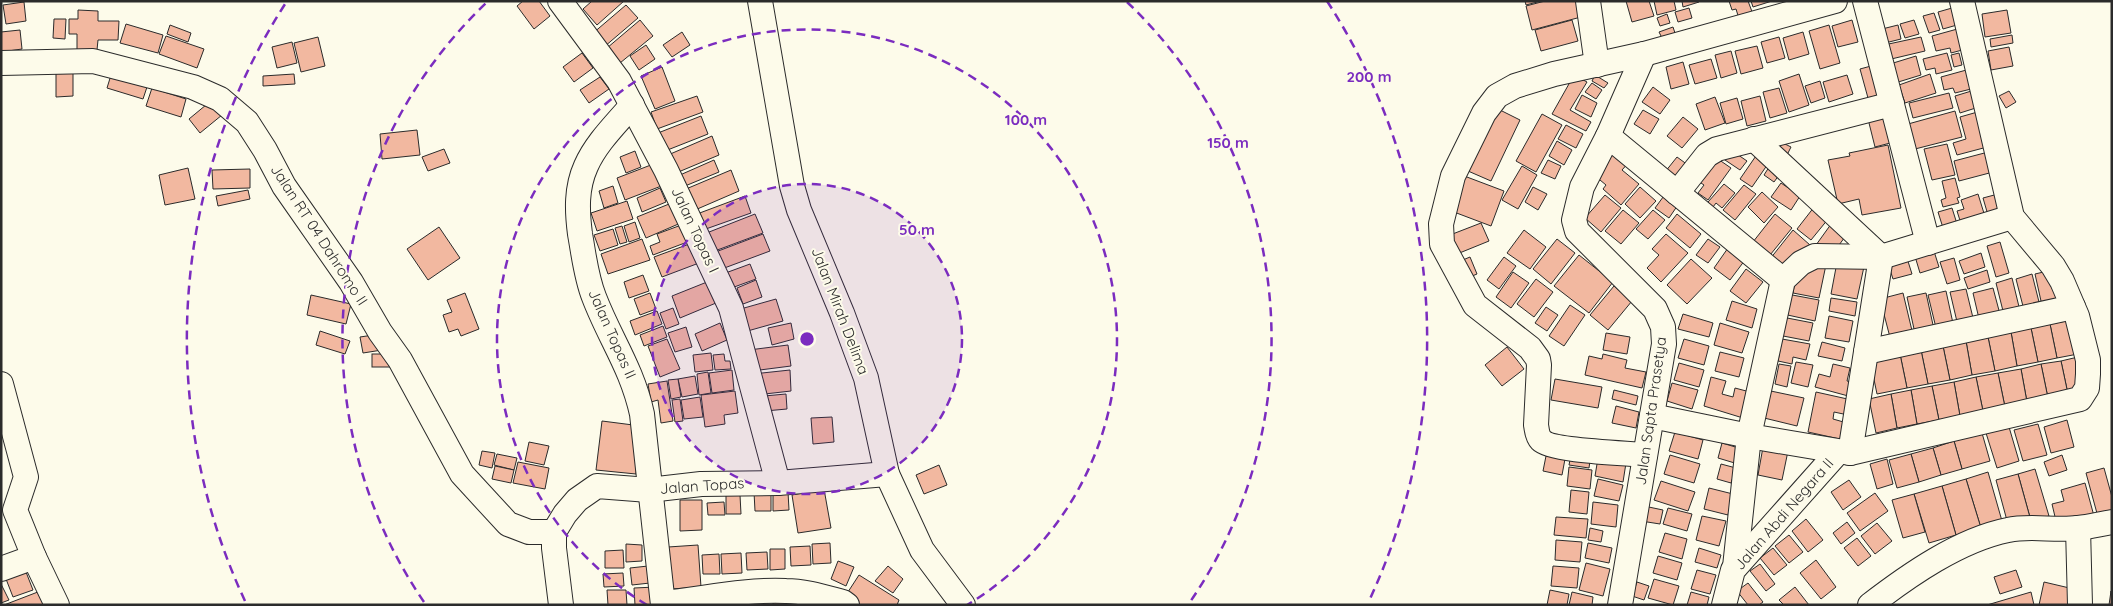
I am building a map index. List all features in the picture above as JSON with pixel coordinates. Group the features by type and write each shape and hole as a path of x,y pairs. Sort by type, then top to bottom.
{"street":[{"name":"Jalan Topas I","path":"560,1 619,81 666,170 731,308 778,483"},
{"name":"Jalan Mirah Delima","path":"760,1 792,186 799,210 842,313 866,378 887,474 922,550 963,605"},
{"path":"1588,1 1597,65"},
{"path":"1645,455 1562,448 1541,441 1537,434 1536,425 1538,359 1530,348 1475,305 1442,244 1441,224 1453,176 1484,113 1497,96 1515,86 1554,74 1644,54 1835,1"},
{"path":"1865,1 1928,243"},
{"path":"1652,416 1844,453 2080,400 2087,388 2088,360 2074,307 2053,266 2012,218 1962,1"},
{"name":"Jalan Sapta Prasetya","path":"1620,605 1664,344 1660,320 1655,309 1577,231 1574,220 1582,187 1608,136 1644,54"},
{"name":"Jalan RT 04 Dahromo II","path":"1,63 93,61 193,87 220,99 247,122 265,150 284,186 351,282 380,332 400,360 462,474 508,524 554,540"},
{"path":"1677,193 1707,155 1717,148 1892,104"},
{"name":"Jalan Topas II","path":"632,105 602,140 586,166 580,186 577,210 586,275 594,299 628,368 637,392 642,414 663,604"},
{"path":"1608,136 1783,280"},
{"path":"1754,139 1881,257"},
{"path":"1736,567 1749,436 1783,280 1801,263 1815,256 1881,257 2012,218"},
{"path":"1844,453 1866,352 1881,257"},
{"path":"1866,352 2074,307"},
{"path":"1,384 26,478 15,510 34,557 57,605"},
{"name":"Jalan Abdi Negara II","path":"1724,605 1736,567 1844,453"},
{"name":"Jalan Topas","path":"554,540 571,507 597,486 649,490 701,484 778,483 887,474"},
{"path":"1870,605 1906,577 1936,559 1970,543 2009,530 2078,528 2112,522"},
{"path":"2078,528 2080,605"},
{"path":"554,540 561,605"},
{"path":"1,569 34,557"},
{"path":"663,604 747,593 786,591 813,594 847,605"}],"building":[{"path":"523,1 539,1 550,16 534,29 517,6"},
{"path":"592,1 624,1 597,25 583,9"},
{"path":"1525,1 1541,1 1526,5"},
{"path":"1545,1 1576,1 1581,17 1532,30 1526,6"},
{"path":"1626,1 1649,1 1654,16 1632,22"},
{"path":"1654,1 1674,1 1676,10 1657,15"},
{"path":"1682,1 1699,1 1699,2 1683,7"},
{"path":"1729,1 1748,1 1754,17 1740,22 1736,9 1732,10"},
{"path":"1751,1 1772,1 1753,7"},
{"path":"24,2 26,21 6,24 3,5"},
{"path":"626,5 638,18 604,47 592,34"},
{"path":"1689,8 1692,18 1678,22 1675,12"},
{"path":"1952,8 1957,25 1943,29 1938,12"},
{"path":"78,10 98,11 98,21 119,21 118,40 98,40 97,50 77,50 77,34 69,34 69,19 78,19"},
{"path":"2007,10 2011,33 1985,37 1982,14"},
{"path":"1934,13 1940,30 1929,33 1923,16"},
{"path":"1667,14 1670,23 1660,26 1657,18"},
{"path":"54,19 66,19 65,39 53,38"},
{"path":"640,20 653,36 620,63 607,48"},
{"path":"1572,20 1578,41 1541,51 1535,30"},
{"path":"1852,20 1858,42 1838,47 1832,26"},
{"path":"1914,20 1919,34 1905,38 1900,24"},
{"path":"126,24 163,35 158,53 120,43"},
{"path":"170,25 191,33 188,42 167,34"},
{"path":"1829,25 1840,63 1820,69 1809,31"},
{"path":"1898,25 1901,39 1885,43 1882,29"},
{"path":"1673,27 1675,33 1662,38 1659,32"},
{"path":"1961,28 1966,49 1951,53 1950,48 1936,51 1932,36"},
{"path":"20,30 22,49 1,52 1,32"},
{"path":"682,32 690,45 672,57 663,45"},
{"path":"1803,32 1809,54 1789,60 1783,38"},
{"path":"2012,35 2013,43 1991,47 1990,39"},
{"path":"166,36 204,49 197,68 159,54"},
{"path":"318,37 325,66 301,72 294,43"},
{"path":"1779,37 1785,58 1767,63 1761,42"},
{"path":"1921,37 1925,51 1887,60 1884,45"},
{"path":"292,42 297,63 277,68 272,47"},
{"path":"646,45 655,59 639,70 630,56"},
{"path":"1757,46 1763,68 1741,74 1735,51"},
{"path":"2009,47 2013,66 1991,70 1988,51"},
{"path":"1731,51 1737,73 1721,78 1715,55"},
{"path":"582,53 593,68 574,82 563,67"},
{"path":"1947,53 1952,70 1936,74 1935,68 1926,70 1923,59"},
{"path":"1959,53 1962,65 1954,67 1951,55"},
{"path":"1916,56 1921,75 1895,83 1890,64"},
{"path":"1711,59 1717,78 1695,84 1689,65"},
{"path":"1683,62 1689,84 1671,89 1666,67"},
{"path":"1871,66 1879,95 1868,98 1860,69"},
{"path":"662,67 675,101 655,109 641,76"},
{"path":"1970,69 1975,88 1955,93 1953,88 1944,90 1941,77"},
{"path":"56,72 73,72 73,96 56,97"},
{"path":"294,74 295,84 263,86 263,76"},
{"path":"1799,74 1809,105 1789,112 1779,81"},
{"path":"1930,74 1936,93 1905,103 1899,85"},
{"path":"111,75 147,87 143,99 107,88"},
{"path":"1574,75 1587,82 1570,110 1591,122 1586,131 1552,114"},
{"path":"1595,75 1608,83 1604,88 1592,81"},
{"path":"1847,75 1853,94 1829,102 1823,82"},
{"path":"600,77 609,89 589,103 580,90"},
{"path":"1820,81 1825,98 1811,103 1805,86"},
{"path":"1592,83 1602,90 1596,99 1585,92"},
{"path":"1653,87 1670,100 1660,114 1642,102"},
{"path":"152,88 186,99 181,117 146,106"},
{"path":"1779,88 1787,113 1770,118 1763,92"},
{"path":"1978,89 1982,106 1960,113 1955,96"},
{"path":"2009,91 2016,102 2006,108 1999,96"},
{"path":"1949,93 1953,108 1913,118 1909,103"},
{"path":"1582,95 1597,103 1591,117 1575,109"},
{"path":"697,96 703,112 657,129 651,112"},
{"path":"1760,96 1766,121 1747,126 1741,101"},
{"path":"1715,97 1725,123 1705,130 1696,104"},
{"path":"1737,98 1743,119 1726,124 1720,103"},
{"path":"212,100 222,115 200,133 189,119"},
{"path":"1498,109 1520,120 1491,181 1468,171"},
{"path":"1643,110 1659,119 1650,134 1634,124"},
{"path":"1886,110 1894,142 1875,147 1867,115"},
{"path":"1955,111 1962,137 1915,149 1908,124"},
{"path":"1981,111 1991,146 1957,155 1953,143 1966,139 1960,117"},
{"path":"1542,114 1562,125 1536,172 1516,161"},
{"path":"701,116 708,134 665,151 658,133"},
{"path":"1683,117 1698,129 1682,148 1667,136"},
{"path":"1566,125 1583,134 1576,148 1558,139"},
{"path":"417,130 420,155 382,159 380,134"},
{"path":"712,136 719,155 676,173 668,155"},
{"path":"1773,138 1791,147 1785,159"},
{"path":"1557,141 1572,150 1564,165 1549,156"},
{"path":"1947,144 1955,175 1932,180 1924,149"},
{"path":"1888,145 1901,208 1862,215 1859,199 1838,204 1828,160 1850,156 1849,153"},
{"path":"1728,148 1747,161 1740,170 1722,158"},
{"path":"444,149 450,163 428,171 422,157"},
{"path":"1616,149 1630,161 1622,170 1639,184 1621,205 1603,189 1606,185 1594,175"},
{"path":"1760,150 1772,158 1752,187 1740,179"},
{"path":"635,151 641,167 626,173 620,157"},
{"path":"1992,151 1997,171 1959,181 1954,161"},
{"path":"1677,157 1692,168 1680,184 1665,172"},
{"path":"1715,157 1731,168 1708,200 1698,193 1704,185 1698,181"},
{"path":"714,160 719,172 685,186 680,175"},
{"path":"1548,160 1561,166 1555,179 1541,173"},
{"path":"656,163 664,185 625,200 617,178"},
{"path":"1771,164 1782,171 1774,182 1764,175"},
{"path":"1522,166 1537,175 1518,209 1502,200"},
{"path":"188,168 195,199 165,205 159,175"},
{"path":"250,169 250,188 213,189 212,170"},
{"path":"731,170 739,191 695,210 686,189"},
{"path":"1459,174 1504,191 1491,226 1446,209"},
{"path":"1955,178 1960,197 1957,198 1959,203 1943,207 1941,200 1946,198 1942,181"},
{"path":"1781,183 1800,196 1791,210 1771,197"},
{"path":"1724,184 1735,193 1722,208 1716,203 1713,207 1708,202"},
{"path":"1744,185 1756,194 1735,220 1723,210"},
{"path":"613,186 618,203 604,208 599,191"},
{"path":"1533,187 1547,194 1538,210 1525,202"},
{"path":"1640,187 1656,201 1640,218 1625,204"},
{"path":"660,188 666,202 642,212 637,198"},
{"path":"1669,189 1682,199 1669,218 1655,208"},
{"path":"248,190 250,199 218,206 216,196"},
{"path":"1762,192 1778,207 1764,223 1748,207"},
{"path":"1978,194 1987,223 1963,230 1957,211 1964,209 1961,200"},
{"path":"1998,194 2005,218 1990,222 1983,198"},
{"path":"1605,195 1621,208 1601,232 1585,218"},
{"path":"745,196 751,213 703,230 697,214"},
{"path":"627,201 633,219 597,231 591,213"},
{"path":"674,202 683,222 646,238 637,217"},
{"path":"1818,202 1833,213 1811,240 1797,229"},
{"path":"1952,208 1958,227 1944,231 1938,212"},
{"path":"1623,210 1639,223 1621,244 1605,231"},
{"path":"1653,210 1665,220 1648,239 1636,229"},
{"path":"755,214 763,233 712,252 704,234"},
{"path":"1677,214 1701,234 1690,248 1666,228"},
{"path":"1775,214 1792,228 1766,260 1749,247"},
{"path":"1834,220 1850,230 1831,256 1816,245"},
{"path":"635,222 640,238 629,242 624,226"},
{"path":"1481,223 1489,241 1457,254 1450,235"},
{"path":"684,224 690,241 653,255 650,246 660,242 657,234"},
{"path":"622,226 627,242 620,244 615,228"},
{"path":"439,227 460,258 428,280 407,249"},
{"path":"613,229 618,245 600,251 594,235"},
{"path":"1524,230 1546,247 1530,269 1507,253"},
{"path":"1793,230 1810,245 1787,273 1770,259"},
{"path":"763,234 770,251 719,270 713,253"},
{"path":"1666,234 1688,253 1661,282 1647,268 1659,255 1652,249"},
{"path":"642,239 650,260 608,274 601,254"},
{"path":"1557,239 1575,253 1551,284 1533,269"},
{"path":"1708,239 1720,247 1708,263 1696,255"},
{"path":"2000,242 2009,273 1996,277 1987,246"},
{"path":"692,243 699,263 662,277 654,257"},
{"path":"1728,248 1745,260 1730,280 1714,268"},
{"path":"1933,248 1939,267 1920,273 1914,253"},
{"path":"1981,253 1985,267 1964,274 1959,261"},
{"path":"1579,255 1613,282 1589,313 1554,286"},
{"path":"1906,255 1912,274 1893,279 1887,260"},
{"path":"1470,257 1477,274 1465,279 1458,262"},
{"path":"1504,257 1516,266 1499,289 1487,280"},
{"path":"1838,257 1865,262 1857,299 1831,294"},
{"path":"1954,258 1960,280 1947,284 1940,262"},
{"path":"1691,259 1712,278 1687,304 1667,285"},
{"path":"1827,260 1819,298 1793,293 1797,271"},
{"path":"750,264 756,279 726,290 720,275"},
{"path":"1746,269 1763,282 1746,303 1730,291"},
{"path":"1987,270 1990,282 1968,289 1964,278"},
{"path":"2052,270 2060,305 2043,310 2035,274"},
{"path":"1513,272 1529,283 1511,308 1496,297"},
{"path":"2032,274 2041,310 2025,314 2016,279"},
{"path":"643,275 649,291 629,298 624,282"},
{"path":"2012,278 2021,315 2005,319 1996,283"},
{"path":"1536,279 1553,292 1534,317 1517,304"},
{"path":"756,280 762,297 743,304 737,288"},
{"path":"707,282 716,303 680,318 672,296"},
{"path":"1614,286 1632,301 1608,330 1590,315"},
{"path":"1993,288 2001,318 1980,323 1973,293"},
{"path":"1966,289 1974,322 1958,326 1950,292"},
{"path":"1946,291 1954,328 1937,332 1928,295"},
{"path":"465,293 479,329 461,336 458,329 449,332 443,315 452,312 447,300"},
{"path":"650,293 656,309 640,315 634,299"},
{"path":"1903,293 1914,339 1892,345 1880,299"},
{"path":"1926,293 1935,334 1916,338 1907,297"},
{"path":"1787,294 1819,300 1815,321 1783,314"},
{"path":"311,295 351,304 346,324 307,315"},
{"path":"1831,298 1857,302 1855,316 1829,311"},
{"path":"776,299 783,321 744,332 737,310"},
{"path":"1732,301 1757,309 1752,328 1726,320"},
{"path":"1570,305 1585,315 1564,346 1549,336"},
{"path":"1546,307 1558,315 1547,331 1535,323"},
{"path":"673,308 679,324 666,329 660,313"},
{"path":"657,311 662,324 635,335 630,321"},
{"path":"1683,314 1713,323 1709,337 1678,329"},
{"path":"1829,316 1853,321 1849,342 1825,338"},
{"path":"1782,317 1813,323 1809,341 1778,335"},
{"path":"2072,320 2078,354 2057,358 2050,324"},
{"path":"720,323 727,340 702,351 695,334"},
{"path":"791,323 794,339 772,345 768,328"},
{"path":"1720,323 1749,332 1742,353 1714,345"},
{"path":"2050,324 2057,358 2038,362 2031,328"},
{"path":"663,326 667,337 644,346 640,335"},
{"path":"686,327 692,347 675,352 668,333"},
{"path":"2031,328 2038,362 2017,366 2011,332"},
{"path":"320,331 350,341 345,354 316,345"},
{"path":"2011,332 2017,366 1995,371 1988,337"},
{"path":"1606,333 1630,337 1627,354 1603,350"},
{"path":"380,334 382,350 363,353 360,337"},
{"path":"1988,337 1995,371 1972,375 1966,341"},
{"path":"667,339 680,369 660,377 648,346"},
{"path":"1684,339 1709,346 1704,365 1678,358"},
{"path":"1782,339 1810,344 1806,360 1793,357 1792,364 1778,361"},
{"path":"1966,341 1972,375 1950,380 1943,346"},
{"path":"1822,342 1845,348 1842,361 1818,356"},
{"path":"788,345 791,366 752,371 749,350"},
{"path":"1943,346 1950,380 1928,384 1921,350"},
{"path":"1507,347 1524,369 1502,386 1485,365"},
{"path":"1921,350 1928,384 1907,388 1900,354"},
{"path":"1720,352 1744,358 1739,377 1715,371"},
{"path":"711,353 713,370 695,372 693,355"},
{"path":"372,354 393,354 393,367 372,367"},
{"path":"724,354 725,361 730,361 731,369 715,370 713,355"},
{"path":"1603,354 1627,360 1625,368 1646,372 1642,388 1585,375 1589,356 1602,359"},
{"path":"1900,354 1907,388 1877,394 1870,360"},
{"path":"2078,357 2085,391 2068,394 2061,361"},
{"path":"2061,361 2068,394 2048,398 2041,364"},
{"path":"1796,362 1813,365 1808,387 1791,383"},
{"path":"1679,363 1704,370 1699,387 1674,380"},
{"path":"1779,364 1791,366 1787,387 1775,384"},
{"path":"1833,364 1850,368 1847,381 1856,383 1852,397 1815,387 1819,374 1830,377"},
{"path":"2041,364 2048,398 2027,402 2021,369"},
{"path":"2021,369 2027,402 2005,407 1998,373"},
{"path":"732,370 734,390 712,393 709,373"},
{"path":"790,370 791,391 756,395 753,374"},
{"path":"708,372 711,393 699,395 697,374"},
{"path":"1998,373 2005,407 1983,411 1976,377"},
{"path":"695,376 698,394 682,397 678,379"},
{"path":"1711,377 1726,381 1722,394 1733,397 1735,388 1750,392 1743,418 1704,406"},
{"path":"1976,377 1983,411 1960,416 1954,382"},
{"path":"678,379 681,397 671,399 668,380"},
{"path":"1555,379 1602,387 1598,408 1551,400"},
{"path":"667,381 673,421 661,423 658,400 651,402 648,384"},
{"path":"1954,382 1960,416 1939,420 1932,386"},
{"path":"1672,383 1698,390 1692,409 1667,401"},
{"path":"1932,386 1939,420 1917,424 1911,390"},
{"path":"1614,390 1638,396 1636,405 1612,399"},
{"path":"1766,390 1804,398 1797,426 1760,417"},
{"path":"1911,390 1917,424 1897,428 1891,394"},
{"path":"735,391 738,413 724,415 725,424 705,427 701,395"},
{"path":"1816,392 1852,400 1848,415 1834,412 1833,419 1847,423 1844,440 1808,432"},
{"path":"786,394 787,409 765,411 764,396"},
{"path":"1891,394 1897,428 1876,433 1869,399"},
{"path":"700,397 703,417 684,419 681,400"},
{"path":"680,399 683,421 675,422 672,400"},
{"path":"1616,406 1639,412 1636,428 1612,423"},
{"path":"832,417 834,442 813,444 811,418"},
{"path":"2067,420 2074,447 2051,453 2044,427"},
{"path":"602,421 641,426 636,474 596,470"},
{"path":"2038,424 2047,455 2023,461 2014,430"},
{"path":"2009,427 2019,461 1997,468 1986,433"},
{"path":"1675,432 1703,440 1698,459 1669,451"},
{"path":"1982,433 1990,461 1962,469 1954,441"},
{"path":"1954,441 1962,469 1941,475 1933,448"},
{"path":"529,442 549,446 544,465 525,461"},
{"path":"1722,443 1742,449 1738,464 1718,458"},
{"path":"1763,447 1788,451 1782,480 1758,475"},
{"path":"1933,448 1941,475 1919,482 1911,454"},
{"path":"1572,450 1591,453 1589,468 1569,465"},
{"path":"482,451 495,453 492,468 479,465"},
{"path":"497,454 517,458 514,470 494,465"},
{"path":"1911,454 1919,482 1897,488 1889,460"},
{"path":"1670,455 1700,464 1694,483 1664,474"},
{"path":"2062,455 2067,470 2049,476 2044,462"},
{"path":"1546,456 1565,459 1562,475 1543,471"},
{"path":"1598,458 1626,463 1623,482 1595,476"},
{"path":"1887,459 1893,484 1877,489 1870,464"},
{"path":"518,462 549,468 545,489 513,483"},
{"path":"1721,464 1736,468 1731,483 1717,479"},
{"path":"939,465 947,485 924,494 916,475"},
{"path":"495,466 514,470 511,483 492,479"},
{"path":"1569,467 1592,470 1590,489 1567,486"},
{"path":"2104,468 2112,497 2112,513 2098,517 2086,473"},
{"path":"2035,469 2049,516 2031,521 2018,474"},
{"path":"1988,472 2002,521 1981,528 1966,479"},
{"path":"2018,474 2031,521 2009,528 1996,480"},
{"path":"1598,479 1623,485 1619,501 1594,496"},
{"path":"1966,479 1981,528 1956,535 1942,486"},
{"path":"1849,480 1861,497 1843,510 1831,492"},
{"path":"1661,481 1695,492 1688,511 1654,500"},
{"path":"2085,483 2094,516 2056,521 2052,504 2064,501 2061,490"},
{"path":"1942,486 1956,535 1929,543 1914,494"},
{"path":"1709,488 1733,494 1728,515 1704,509"},
{"path":"824,489 831,528 798,533 792,495"},
{"path":"1571,490 1589,492 1587,514 1569,512"},
{"path":"754,492 771,492 771,511 755,511"},
{"path":"773,492 788,492 789,510 773,511"},
{"path":"1875,493 1888,511 1860,531 1847,513"},
{"path":"1914,494 1925,532 1903,538 1892,500"},
{"path":"726,495 740,495 741,514 726,514"},
{"path":"680,500 702,500 702,530 680,531"},
{"path":"724,502 725,515 708,515 707,503"},
{"path":"1593,502 1618,505 1616,527 1591,524"},
{"path":"1644,506 1663,510 1660,524 1641,521"},
{"path":"1668,508 1692,514 1687,531 1663,524"},
{"path":"1702,516 1726,521 1719,546 1696,540"},
{"path":"1556,517 1588,519 1586,538 1554,535"},
{"path":"1806,519 1823,540 1808,552 1792,531"},
{"path":"1847,522 1855,533 1841,544 1833,533"},
{"path":"1877,523 1892,541 1875,554 1861,536"},
{"path":"1590,528 1603,531 1601,542 1588,540"},
{"path":"1665,533 1687,539 1682,559 1659,552"},
{"path":"1789,535 1803,552 1789,563 1775,546"},
{"path":"1857,538 1871,556 1858,566 1844,548"},
{"path":"1556,540 1582,542 1580,562 1555,560"},
{"path":"830,543 831,563 813,564 812,544"},
{"path":"1588,543 1612,548 1609,563 1585,558"},
{"path":"626,544 642,545 642,561 626,562"},
{"path":"698,545 701,587 671,589 668,547"},
{"path":"810,546 811,565 791,566 790,547"},
{"path":"1699,548 1721,555 1717,568 1695,562"},
{"path":"1773,548 1787,565 1774,575 1760,558"},
{"path":"770,549 785,549 785,569 770,570"},
{"path":"623,550 624,568 605,568 605,551"},
{"path":"767,552 768,569 747,570 746,553"},
{"path":"741,553 742,573 722,574 721,554"},
{"path":"719,554 720,574 703,574 702,555"},
{"path":"1658,556 1682,563 1677,580 1653,573"},
{"path":"1816,560 1836,587 1821,599 1800,573"},
{"path":"838,561 854,567 846,586 831,579"},
{"path":"1586,563 1610,569 1603,596 1579,590"},
{"path":"1760,564 1775,584 1766,591 1750,571"},
{"path":"648,566 650,583 632,585 630,568"},
{"path":"888,566 903,579 893,593 875,581"},
{"path":"1553,566 1579,568 1577,588 1551,586"},
{"path":"1697,570 1716,575 1710,594 1691,589"},
{"path":"2016,570 2022,587 2000,594 1994,577"},
{"path":"26,572 33,590 13,597 6,579"},
{"path":"623,573 624,586 604,587 603,574"},
{"path":"859,575 899,600 897,605 861,605 846,595"},
{"path":"1654,579 1679,586 1673,605 1648,598"},
{"path":"1637,582 1649,586 1644,600 1632,596"},
{"path":"2044,582 2078,590 2074,605 2039,605"},
{"path":"1748,583 1763,602 1759,605 1748,605 1737,591"},
{"path":"1,584 9,600 1,603"},
{"path":"656,587 656,605 635,605 634,588"},
{"path":"1795,587 1809,605 1784,605 1779,600"},
{"path":"43,590 49,605 4,605"},
{"path":"607,590 626,590 627,605 608,605"},
{"path":"1550,590 1569,594 1567,605 1547,605"},
{"path":"2111,591 2112,605 2109,605"},
{"path":"1572,592 1593,597 1592,605 1569,605"},
{"path":"1691,592 1709,597 1707,605 1687,605"},
{"path":"2031,592 2034,605 1987,605"},
{"path":"791,602 791,605 773,605 773,603"}]}
